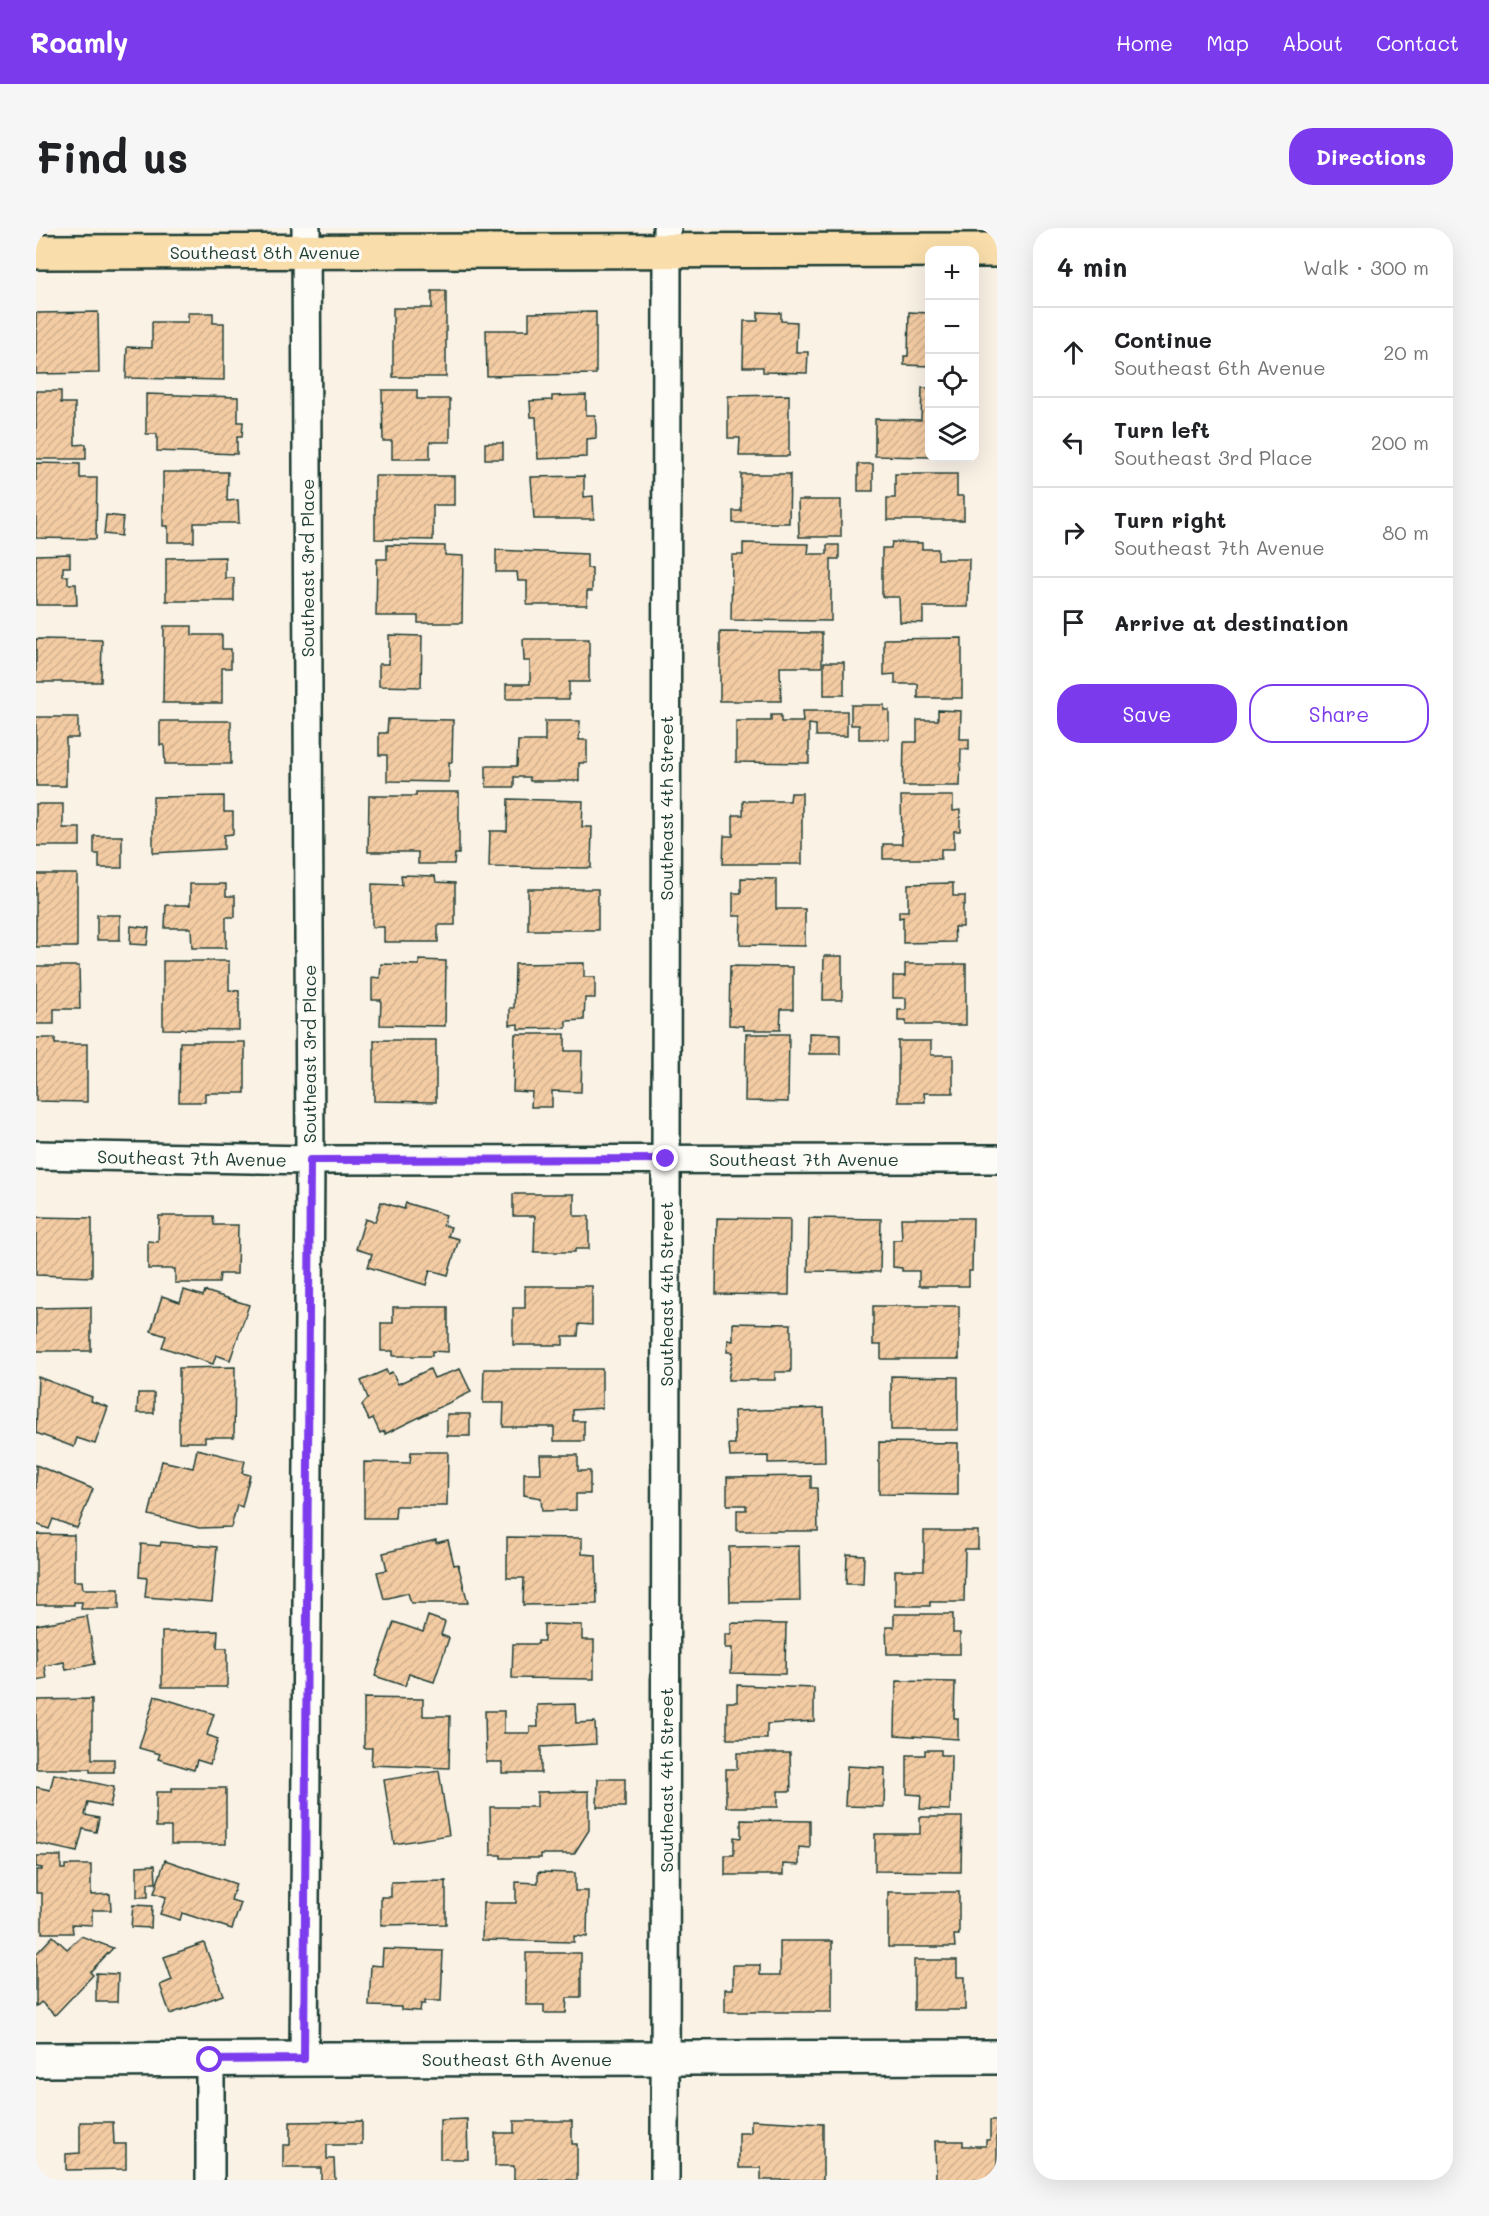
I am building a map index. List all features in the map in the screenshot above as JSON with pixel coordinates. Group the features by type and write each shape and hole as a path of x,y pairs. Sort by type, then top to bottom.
{"main road":[{"name":"Southeast 8th Avenue","path":"36,252 306,240 667,239 997,250"}],"street":[{"name":"Southeast 4th Street","path":"664,2180 667,239"},
{"name":"Southeast 3rd Place","path":"304,2059 310,1160 306,240"},
{"name":"Southeast 7th Avenue","path":"36,1155 310,1160 997,1159"},
{"name":"Southeast 6th Avenue","path":"36,2060 997,2057"},
{"path":"210,2060 210,2180"}],"building":[{"path":"432,291 446,291 446,377 393,377 393,308 432,308"},
{"path":"98,312 99,373 36,374 36,313"},
{"path":"596,312 596,374 487,376 486,330 529,330 529,313"},
{"path":"758,312 781,313 781,321 797,322 796,352 808,352 807,373 763,372 763,367 743,367 744,321 758,321"},
{"path":"909,312 925,313 925,366 904,365 904,356 908,356"},
{"path":"188,313 213,313 213,323 224,323 224,380 126,378 127,347 152,348 152,322 188,322"},
{"path":"922,388 925,388 925,457 875,456 875,419 921,420"},
{"path":"382,390 417,390 417,399 450,399 450,442 430,442 430,459 392,459 392,441 383,441"},
{"path":"36,391 61,391 61,403 75,403 75,445 86,444 86,459 36,459"},
{"path":"146,394 238,397 238,422 243,422 242,437 237,437 237,454 157,451 157,434 146,434"},
{"path":"586,395 586,415 595,415 596,427 596,438 587,439 587,457 538,459 536,417 531,417 530,401 552,400 552,396"},
{"path":"789,395 789,456 739,456 740,438 728,438 728,396"},
{"path":"485,443 503,443 503,459 485,459"},
{"path":"36,463 80,464 80,478 97,478 96,539 36,538"},
{"path":"858,464 873,464 873,491 858,491"},
{"path":"163,472 228,472 227,501 238,500 239,523 194,523 194,542 168,542 168,526 163,526"},
{"path":"741,474 790,474 789,523 733,523 733,511 741,511"},
{"path":"895,474 957,474 957,496 964,496 964,520 887,520 887,498 895,498"},
{"path":"375,476 454,476 454,505 433,505 433,540 375,539"},
{"path":"584,476 584,497 593,496 594,519 534,519 531,477"},
{"path":"798,500 841,500 841,537 799,537"},
{"path":"106,515 123,517 121,536 104,534"},
{"path":"892,542 922,543 922,549 938,549 938,559 969,559 968,607 923,607 923,623 900,622 899,597 882,597 882,548 891,548"},
{"path":"743,543 809,544 808,554 827,554 827,545 839,545 839,559 831,559 831,621 731,620 732,555 743,555"},
{"path":"387,545 445,546 445,555 463,556 462,623 418,623 418,616 376,616 377,559 387,559"},
{"path":"496,550 587,554 587,568 592,568 592,591 587,591 587,605 527,605 527,581 518,581 517,572 496,572"},
{"path":"70,554 70,567 63,567 63,576 68,576 68,584 76,584 77,605 36,605 36,555"},
{"path":"225,557 225,578 234,578 234,601 166,601 166,558"},
{"path":"164,626 192,626 192,635 222,635 222,649 231,649 231,668 222,668 222,703 163,703"},
{"path":"720,632 822,633 822,667 780,667 781,701 720,701"},
{"path":"389,635 422,636 421,687 379,686 379,664 389,664"},
{"path":"962,638 962,698 918,698 918,684 895,684 895,674 884,675 884,639"},
{"path":"36,639 102,640 101,682 36,682"},
{"path":"523,639 589,639 589,682 569,682 569,699 506,699 506,684 530,684 530,661 524,661"},
{"path":"824,662 844,662 844,695 824,695"},
{"path":"851,705 884,705 884,710 889,710 889,739 859,739 859,725 851,725"},
{"path":"938,710 961,711 960,739 969,739 969,750 961,749 960,786 903,786 904,742 917,742 917,720 938,720"},
{"path":"802,711 847,711 847,736 816,736 816,725 809,724 809,763 736,762 736,721 771,721 771,715 781,715 781,722 803,722"},
{"path":"36,717 78,717 78,738 66,738 66,786 36,786"},
{"path":"388,719 453,720 449,782 387,781 387,755 379,755 379,733 387,733"},
{"path":"160,721 231,721 231,764 165,764 164,745 160,745"},
{"path":"545,721 580,721 579,740 587,740 587,763 579,763 579,781 530,781 529,777 514,777 514,787 486,787 486,766 517,766 518,741 545,741"},
{"path":"416,792 459,792 459,854 455,854 454,864 418,864 418,852 368,852 369,796 416,796"},
{"path":"791,793 802,793 802,864 723,864 724,836 733,836 733,815 743,815 743,801 790,801"},
{"path":"224,796 224,812 233,812 233,834 224,835 224,849 153,853 153,797"},
{"path":"901,796 953,796 953,811 960,810 960,831 954,831 954,849 941,849 941,859 883,859 883,844 902,844"},
{"path":"508,799 583,801 582,827 592,827 591,868 489,867 490,831 507,831"},
{"path":"36,804 63,804 63,828 80,828 80,846 36,846"},
{"path":"94,836 122,836 122,868 99,868 99,854 94,854"},
{"path":"36,874 77,874 77,947 36,947"},
{"path":"401,875 435,876 436,882 455,883 455,925 438,925 438,942 384,942 384,927 372,927 372,884 402,885"},
{"path":"741,878 776,879 776,909 805,909 805,946 740,945 741,916 733,916 733,893 741,893"},
{"path":"953,883 953,896 965,896 963,927 954,927 955,942 903,943 903,917 899,918 899,911 908,911 908,884"},
{"path":"190,884 226,884 226,896 235,896 235,917 226,917 226,948 192,948 191,928 165,928 166,905 190,905"},
{"path":"528,889 598,889 598,930 528,930"},
{"path":"97,915 120,915 120,940 97,940"},
{"path":"131,926 149,928 147,945 130,944"},
{"path":"824,956 842,956 842,1000 823,1000"},
{"path":"419,960 446,961 445,1026 380,1025 381,1000 372,1000 372,977 380,978 381,964 419,965"},
{"path":"163,961 229,961 229,990 239,991 239,1030 163,1029"},
{"path":"584,963 584,977 595,977 595,998 585,998 584,1020 566,1021 566,1028 518,1029 518,1024 510,1025 510,1008 514,1008 515,964"},
{"path":"905,964 966,964 966,1025 906,1025 906,1021 898,1021 898,1010 906,1010 906,998 893,998 893,976 905,976"},
{"path":"36,966 79,966 80,1009 54,1009 54,1024 36,1024"},
{"path":"730,966 793,967 793,1009 781,1009 780,1030 744,1030 744,1026 729,1025"},
{"path":"809,1033 840,1034 840,1054 809,1054"},
{"path":"515,1034 565,1034 565,1051 582,1051 581,1092 552,1091 552,1107 531,1107 532,1092 513,1091"},
{"path":"746,1034 789,1034 788,1102 745,1101"},
{"path":"36,1038 55,1038 55,1044 87,1044 87,1102 36,1101"},
{"path":"374,1040 436,1040 436,1102 374,1101"},
{"path":"898,1041 931,1041 931,1055 953,1055 953,1093 924,1093 925,1102 898,1102"},
{"path":"180,1042 245,1042 245,1093 205,1093 205,1102 179,1102"},
{"path":"513,1194 574,1194 574,1216 589,1216 589,1249 575,1249 575,1252 534,1252 535,1216 513,1216"},
{"path":"381,1202 404,1209 406,1203 446,1215 443,1225 451,1227 448,1236 459,1239 448,1275 430,1270 426,1285 368,1267 372,1254 356,1249 365,1219 375,1222"},
{"path":"159,1216 213,1216 214,1225 238,1225 237,1274 220,1274 219,1283 175,1283 175,1269 148,1269 148,1241 158,1242"},
{"path":"36,1217 92,1218 92,1277 36,1275"},
{"path":"717,1218 790,1219 789,1295 716,1294"},
{"path":"809,1218 881,1219 880,1272 808,1271"},
{"path":"901,1218 973,1218 972,1271 969,1271 969,1286 919,1286 919,1271 902,1271 902,1268 893,1267 893,1240 902,1240"},
{"path":"525,1286 592,1286 592,1325 579,1324 578,1336 563,1336 563,1345 513,1345 513,1308 525,1308"},
{"path":"184,1290 203,1296 205,1291 249,1305 230,1360 216,1355 213,1364 162,1347 166,1336 151,1331 162,1296 180,1302"},
{"path":"873,1306 959,1306 959,1359 881,1359 881,1345 873,1345"},
{"path":"91,1307 91,1351 36,1351 36,1308"},
{"path":"393,1307 448,1307 448,1352 432,1351 432,1356 393,1356 393,1351 381,1351 381,1323 393,1323"},
{"path":"733,1323 791,1324 791,1372 775,1372 775,1380 728,1380 733,1352 727,1352 728,1340 733,1341"},
{"path":"235,1367 234,1437 205,1437 205,1442 179,1442 179,1368"},
{"path":"430,1369 434,1378 460,1369 471,1392 385,1434 385,1431 380,1433 373,1418 369,1420 362,1405 368,1398 361,1381 386,1370 388,1374 392,1372 398,1384"},
{"path":"484,1369 602,1369 602,1408 573,1410 573,1421 584,1421 584,1441 554,1441 554,1427 503,1427 504,1403 483,1403"},
{"path":"891,1376 958,1377 958,1430 891,1430"},
{"path":"38,1377 92,1397 91,1401 108,1407 95,1444 77,1438 74,1447 36,1433"},
{"path":"138,1393 154,1393 154,1413 137,1413"},
{"path":"824,1408 825,1462 768,1463 768,1456 730,1457 729,1444 735,1444 734,1411"},
{"path":"447,1414 470,1414 470,1436 447,1436"},
{"path":"879,1442 958,1443 958,1495 879,1494"},
{"path":"197,1449 245,1461 242,1473 250,1475 242,1507 237,1505 231,1527 199,1528 149,1515 162,1461 193,1468"},
{"path":"411,1452 448,1452 447,1506 396,1506 395,1518 364,1518 364,1462 410,1463"},
{"path":"540,1455 578,1455 578,1471 590,1471 590,1494 576,1494 576,1510 542,1511 541,1498 524,1495 524,1473 541,1473"},
{"path":"36,1465 93,1489 77,1528 53,1519 49,1529 36,1524"},
{"path":"811,1476 811,1488 817,1488 818,1531 737,1531 737,1510 746,1510 746,1505 727,1505 727,1477"},
{"path":"924,1531 978,1531 978,1549 965,1549 964,1602 930,1602 930,1606 895,1606 895,1570 924,1570"},
{"path":"36,1534 74,1535 74,1581 82,1581 83,1589 119,1589 119,1609 81,1609 82,1602 74,1602 74,1605 36,1605"},
{"path":"507,1537 582,1538 582,1554 596,1555 597,1604 523,1605 524,1578 507,1578"},
{"path":"436,1540 436,1543 448,1540 454,1565 458,1564 468,1603 411,1603 408,1593 384,1599 377,1572 387,1570 383,1553"},
{"path":"161,1542 217,1547 212,1602 145,1597 147,1578 139,1577 141,1544 160,1546"},
{"path":"799,1546 800,1601 730,1602 729,1547"},
{"path":"847,1554 864,1555 863,1584 846,1584"},
{"path":"894,1614 953,1614 953,1633 960,1633 960,1654 887,1654 886,1627 894,1627"},
{"path":"87,1616 95,1664 66,1670 64,1662 45,1666 47,1679 36,1681 36,1625"},
{"path":"428,1616 445,1622 441,1635 449,1638 434,1682 409,1674 405,1686 375,1676 394,1622 423,1632"},
{"path":"731,1623 786,1624 785,1674 731,1673 732,1648 725,1648 725,1634 731,1634"},
{"path":"544,1624 582,1625 582,1640 594,1640 594,1679 512,1678 513,1644 538,1644 538,1641 544,1641"},
{"path":"218,1631 217,1648 227,1648 227,1687 162,1687 162,1632"},
{"path":"896,1681 955,1682 954,1718 958,1718 958,1739 895,1735"},
{"path":"737,1685 814,1688 814,1721 767,1724 767,1739 727,1739 727,1702 737,1702"},
{"path":"155,1696 214,1714 207,1735 218,1739 210,1764 197,1760 194,1770 158,1759 160,1754 139,1748"},
{"path":"364,1698 423,1699 423,1716 450,1716 449,1768 371,1765 372,1748 364,1748"},
{"path":"92,1699 92,1759 114,1759 114,1772 90,1772 90,1769 36,1769 36,1700"},
{"path":"575,1704 576,1723 595,1722 596,1744 541,1747 541,1773 502,1773 502,1762 486,1762 485,1711 504,1711 504,1733 530,1733 530,1727 538,1727 537,1705"},
{"path":"925,1750 941,1750 941,1755 951,1755 950,1810 920,1809 921,1795 907,1794 907,1755 925,1755"},
{"path":"737,1753 790,1753 791,1791 778,1791 778,1807 726,1807 726,1769 737,1769"},
{"path":"847,1766 885,1768 884,1807 845,1806"},
{"path":"439,1771 449,1835 394,1844 384,1780"},
{"path":"54,1774 114,1787 110,1807 88,1802 85,1815 99,1818 96,1832 83,1829 77,1852 36,1843 36,1787 50,1790"},
{"path":"598,1779 625,1779 625,1807 597,1807"},
{"path":"172,1788 226,1788 226,1844 171,1844 171,1827 156,1827 156,1792 172,1792"},
{"path":"589,1791 589,1830 574,1854 541,1854 541,1858 501,1858 501,1855 491,1855 490,1807 537,1807 537,1792"},
{"path":"920,1817 962,1817 961,1872 875,1871 875,1834 920,1834"},
{"path":"741,1820 810,1821 810,1848 799,1847 799,1865 783,1864 783,1875 725,1875 725,1855 734,1855 734,1837 741,1838"},
{"path":"36,1856 61,1856 61,1869 65,1869 65,1865 91,1865 91,1895 110,1894 111,1910 92,1910 92,1925 72,1924 73,1933 42,1933 42,1893 36,1893 36,1870 42,1870 42,1868 36,1867"},
{"path":"165,1860 236,1884 231,1900 241,1903 232,1929 182,1913 180,1920 160,1914 166,1897 154,1893"},
{"path":"155,1865 156,1883 148,1883 148,1897 137,1897 137,1866"},
{"path":"538,1872 575,1873 575,1891 588,1891 587,1937 574,1936 574,1942 482,1940 483,1903 516,1903 516,1882 538,1883"},
{"path":"446,1881 446,1924 381,1925 381,1897 391,1897 391,1882"},
{"path":"888,1892 959,1892 959,1935 954,1935 955,1947 888,1947"},
{"path":"133,1905 152,1906 151,1928 131,1927"},
{"path":"53,1936 67,1949 81,1936 113,1948 90,1972 93,1975 55,2015 41,2002 36,2007 36,1954"},
{"path":"780,1941 832,1941 832,2012 725,2012 725,1989 733,1989 733,1965 760,1965 760,1975 780,1975"},
{"path":"204,1943 223,1995 170,2014 160,1985 172,1980 164,1957"},
{"path":"383,1949 443,1951 441,2001 425,2001 425,2004 421,2004 420,2011 401,2010 401,2007 369,2006 371,1965 382,1966"},
{"path":"526,1953 581,1953 581,1998 567,1998 566,2013 544,2013 544,2005 526,2005"},
{"path":"914,1960 957,1960 957,1977 965,1977 965,2010 914,2010"},
{"path":"96,1973 118,1974 117,2002 96,2002"},
{"path":"467,2119 468,2159 440,2159 440,2120"},
{"path":"751,2120 823,2124 823,2180 761,2180 761,2168 739,2168 739,2133 751,2133"},
{"path":"990,2120 997,2120 997,2180 936,2180 935,2141 963,2141 963,2146 986,2146 986,2140 990,2140"},
{"path":"362,2121 362,2145 327,2145 327,2159 334,2159 335,2180 321,2180 321,2168 283,2168 283,2145 290,2145 290,2122"},
{"path":"514,2121 572,2121 572,2144 577,2144 577,2180 514,2180 514,2166 495,2166 495,2133 514,2133"},
{"path":"80,2122 113,2122 114,2144 126,2144 126,2169 66,2170 66,2154 80,2153"}],"route":[{"path":"210,2060 304,2059 310,1160 666,1159"}]}
